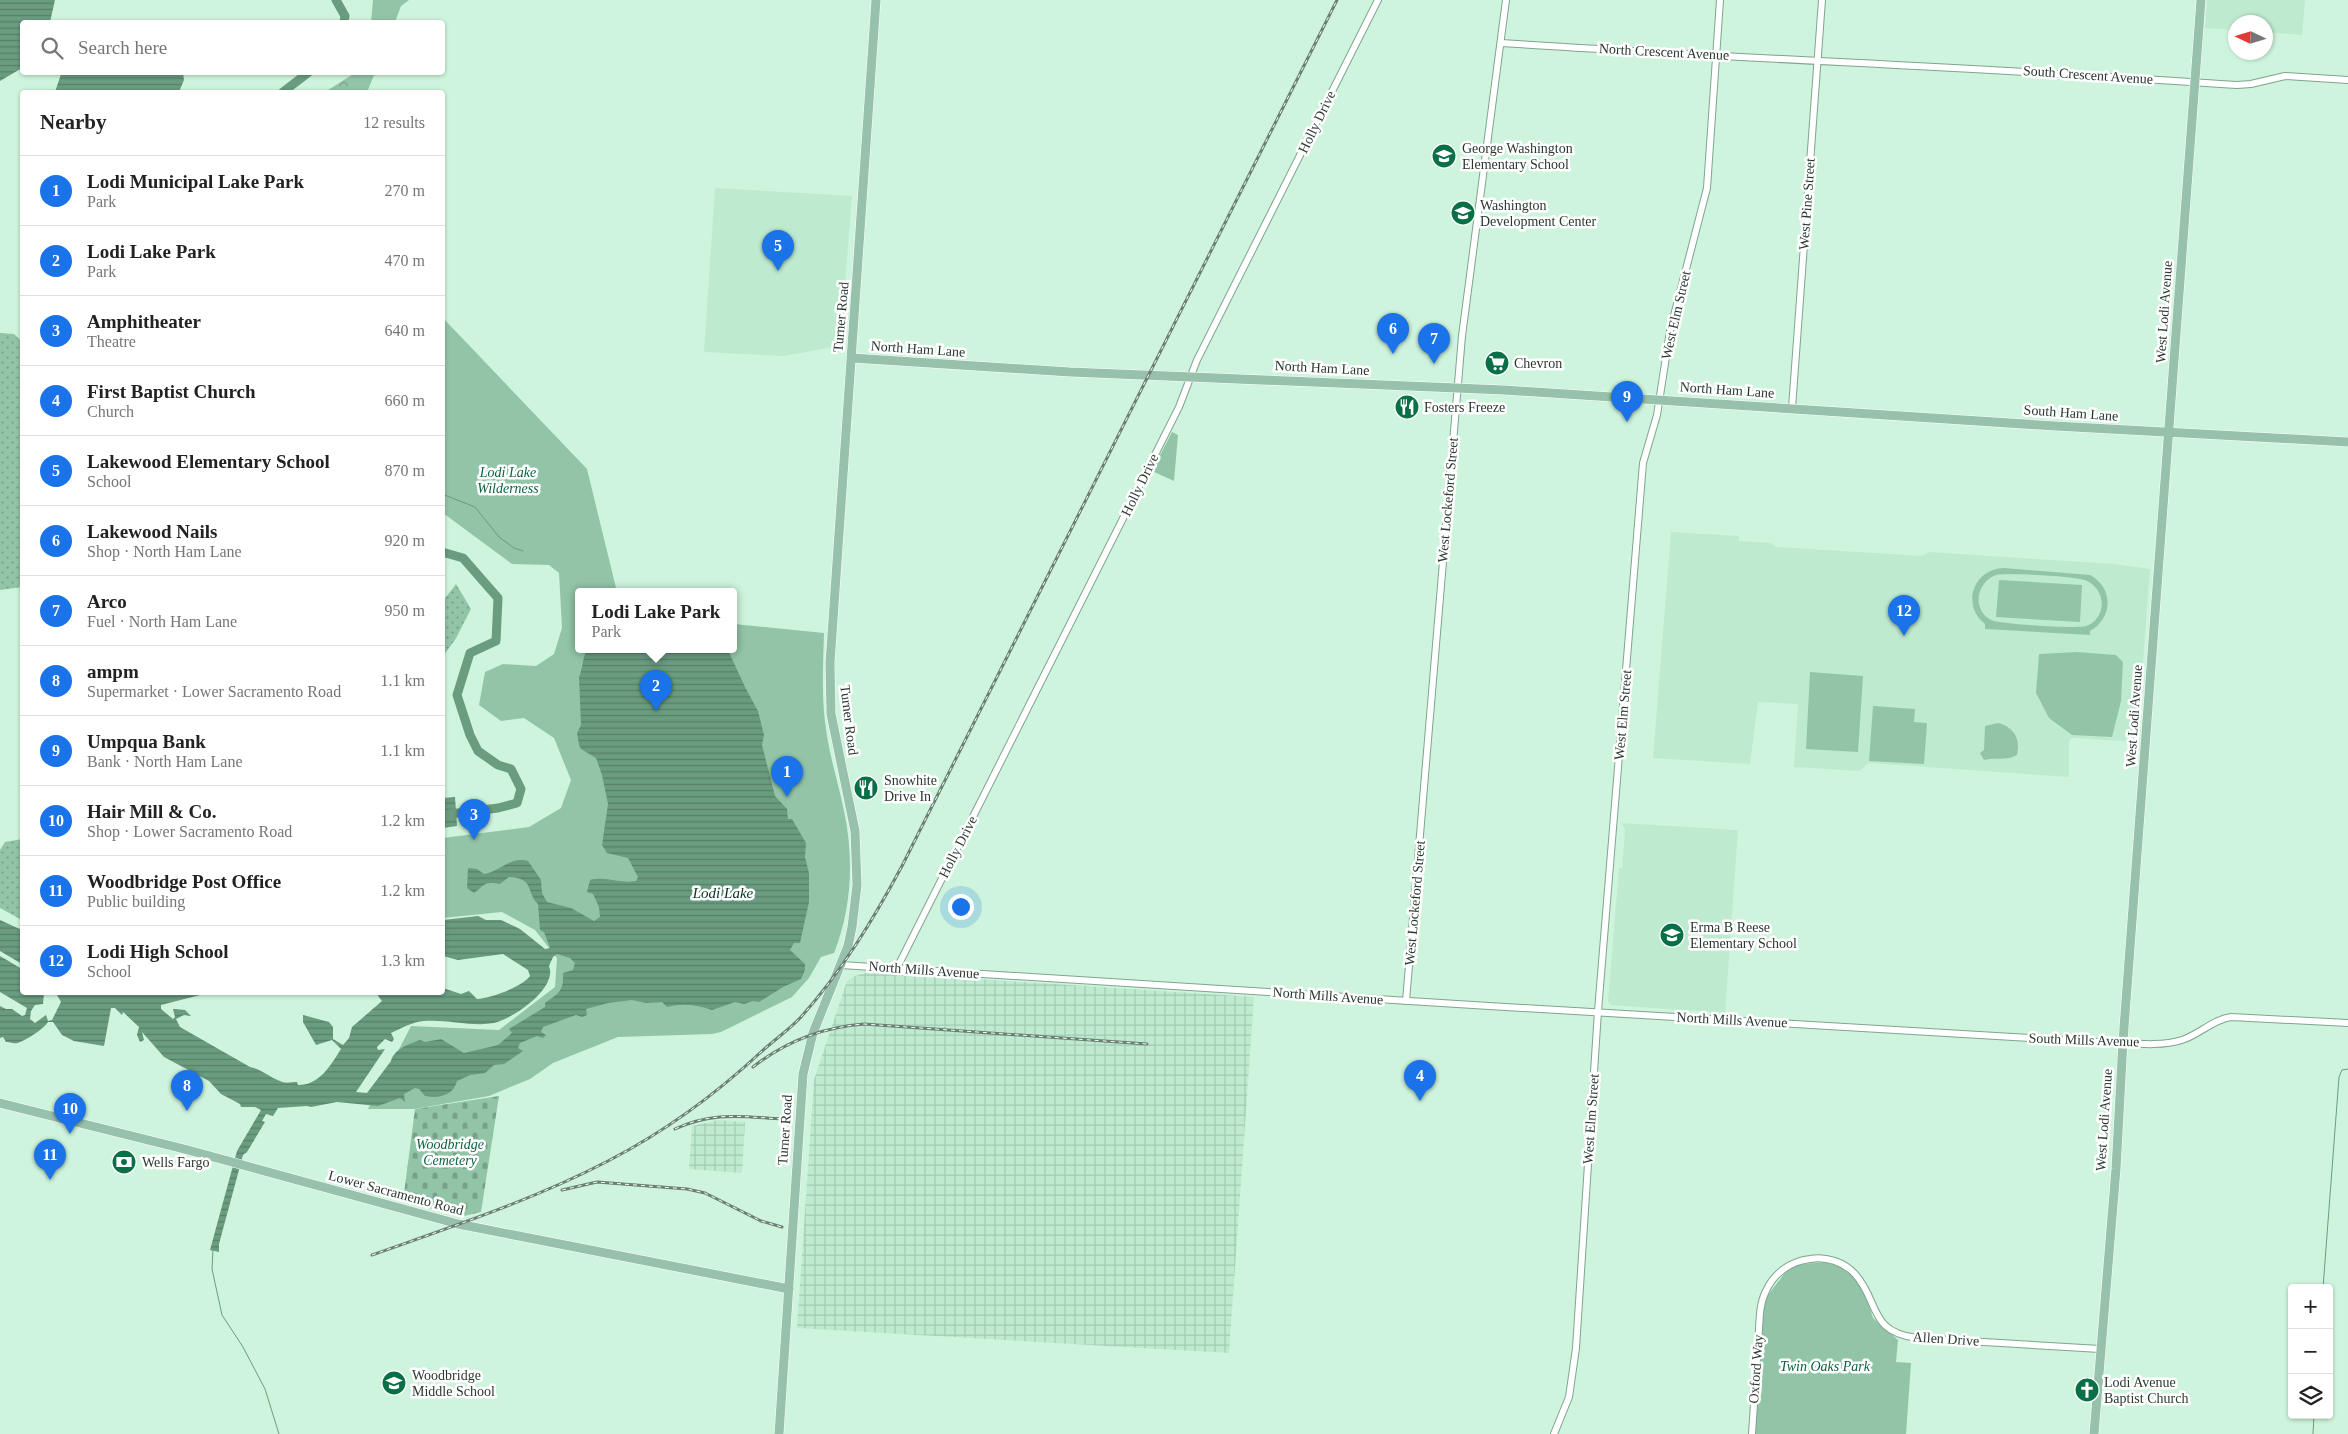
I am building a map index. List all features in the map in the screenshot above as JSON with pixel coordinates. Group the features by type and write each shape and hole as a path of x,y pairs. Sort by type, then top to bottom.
{"main road":[{"name":"Turner Road","path":"779,1434 804,1066 815,1029 841,965 852,927 858,859 853,816 833,725 830,663 876,0"},
{"name":"West Lodi Avenue","path":"2094,1434 2116,1170 2123,1041 2200,0"},
{"name":"North Ham Lane","path":"852,358 1070,372 1457,388 1792,408"},
{"name":"South Ham Lane","path":"1792,408 2348,442"},
{"name":"Lower Sacramento Road","path":"0,1103 231,1162 472,1228 788,1289"}],"street":[{"name":"Holly Drive","path":"897,968 1179,407 1189,376 1378,0"},
{"name":"West Lockeford Street","path":"1406,1001 1462,336 1506,0"},
{"name":"West Elm Street","path":"1554,1434 1565,1410 1574,1373 1598,1012 1643,463 1660,399 1670,331 1707,188 1720,0"},
{"name":"West Pine Street","path":"1792,408 1822,0"},
{"name":"North Crescent Avenue","path":"1501,43 1827,62"},
{"name":"South Crescent Avenue","path":"1827,62 2251,84 2285,76 2348,80"},
{"name":"North Mills Avenue","path":"841,965 1406,1001 1815,1024"},
{"name":"South Mills Avenue","path":"1815,1024 2099,1042 2172,1042 2192,1035 2214,1022 2231,1017 2348,1023"},
{"name":"Allen Drive","path":"1761,1304 1766,1291 1778,1273 1800,1261 1822,1258 1843,1265 1854,1272 1867,1292 1874,1310 1881,1321 1891,1330 1901,1335 1917,1338 2100,1349"},
{"name":"Oxford Way","path":"1752,1434 1761,1304"}],"shaded area":[{"path":"2207,0 2305,0 2302,35 2273,33 2273,15 2228,15 2228,30 2205,28"},
{"path":"715,188 852,196 840,346 783,356 704,352"},
{"path":"1671,532 1739,536 1739,541 1770,543 1776,547 1922,556 1929,552 2114,564 2150,569 2137,742 2072,738 2069,741 2069,777 1869,763 1859,771 1794,767 1798,704 1758,702 1750,764 1653,758"},
{"name":"Erma B Reese Elementary School","path":"1622,823 1738,830 1725,1013 1611,1005 1608,1001 1619,868 1622,868 1625,830"},
{"path":"869,972 1254,997 1229,1353 797,1328 814,1080 847,981 855,976"},
{"path":"718,1120 745,1122 742,1173 689,1169 692,1126"}],"green space":[{"path":"373,0 409,0 401,6 396,20 371,20"},
{"path":"352,75 362,75 365,90 328,90"},
{"path":"360,75 374,75 368,90 344,90"},
{"name":"Lodi Lake Wilderness","path":"445,320 587,469 616,588 575,588 575,653 737,653 737,624 824,633 823,685 825,723 842,802 849,847 850,883 845,918 834,953 821,957 809,978 792,997 721,1032 712,1034 618,1037 553,1063 530,1079 489,1096 414,1109 368,1109 411,1026 499,1030 555,987 557,958 535,930 502,912 445,918 445,838 529,827 561,808 571,780 554,738 524,718 501,721 479,705 485,672 503,664 536,666 554,654 562,628 559,573 549,565 512,564 445,514"},
{"path":"0,333 14,334 20,340 20,587 0,590"},
{"path":"1172,432 1178,435 1174,481 1152,471"},
{"path":"2004,568 2090,575 2098,581 2107,595 2108,603 2103,619 2090,631 2090,635 1985,629 1985,624 1973,607 1972,598 1978,581 1985,574","holes":["1996,575 2057,576 2087,581 2099,593 2102,602 2100,613 2091,624 2079,627 2022,624 1991,620 1981,609 1979,596 1984,583"]},
{"path":"1999,580 2082,585 2080,622 1996,617"},
{"path":"456,584 471,609 455,640 445,653 445,598"},
{"path":"2077,652 2116,655 2123,662 2121,701 2112,737 2072,735 2049,718 2036,693 2039,654"},
{"path":"1810,672 1863,676 1858,752 1806,749"},
{"path":"1873,706 1915,709 1914,722 1927,723 1924,764 1869,761"},
{"path":"1998,723 2008,727 2015,734 2018,744 2017,755 2009,758 1984,760 1980,753 1984,750 1985,726"},
{"path":"20,839 20,919 0,908 0,850 5,842"},
{"name":"Woodbridge Cemetery","path":"499,1096 481,1212 460,1217 403,1201 415,1109"},
{"name":"Twin Oaks Park","path":"1836,1261 1862,1282 1873,1318 1898,1340 1896,1362 1911,1363 1906,1434 1752,1434 1761,1304 1791,1265"}],"water":[{"path":"0,0 55,0 50,20 20,20 20,69 0,81"},
{"path":"61,75 183,75 184,80 180,90 56,90"},
{"name":"Lodi Lake","path":"586,653 729,653 758,711 764,735 762,745 775,796 787,809 788,819 792,819 806,843 805,857 809,873 809,902 800,943 794,943 790,950 805,964 805,970 801,979 783,987 759,1002 753,1001 744,1004 735,1002 712,1010 690,1005 667,1007 662,1002 646,1003 632,1000 608,1003 586,1009 587,1015 582,1017 576,1015 543,1027 541,1032 546,1035 543,1038 537,1036 520,1043 518,1048 523,1051 504,1064 494,1065 485,1073 470,1075 457,1081 449,1093 441,1096 425,1096 419,1089 415,1088 404,1094 405,1102 400,1098 378,1106 337,1102 311,1107 278,1108 273,1116 266,1114 262,1121 265,1122 247,1152 243,1155 219,1244 219,1252 210,1250 237,1151 261,1110 255,1107 241,1107 240,1104 221,1094 209,1081 164,1057 142,1032 144,1040 140,1042 137,1035 139,1027 123,1012 122,1015 115,1008 111,1008 104,1046 74,1041 62,1035 53,1022 48,1022 43,1028 18,1043 6,1042 3,1037 0,1038 0,1006 12,1009 22,1016 25,1015 27,1008 0,992 0,956 20,968 20,995 44,995 43,1004 35,1005 31,1011 30,1019 35,1023 46,1015 48,1021 52,1020 61,1002 57,995 200,995 161,1005 161,1009 173,1019 175,1017 173,1009 185,1010 191,1016 184,1015 176,1019 180,1027 250,1067 258,1069 282,1082 297,1082 298,1085 312,1082 324,1073 341,1049 332,1040 316,1045 303,1022 303,1015 329,1022 333,1027 333,1039 343,1045 349,1038 352,1027 382,1001 378,995 445,995 445,989 461,994 469,991 477,999 513,988 530,976 528,970 503,954 458,960 445,957 445,920 478,916 486,920 501,920 520,929 545,949 550,948 544,932 540,930 538,904 526,883 517,878 509,877 500,884 490,883 484,885 474,893 467,888 468,868 477,869 484,874 516,860 528,861 541,880 542,893 547,902 571,908 594,921 600,917 599,907 593,894 587,892 590,880 602,879 630,882 636,881 638,877 628,858 607,853 602,845 608,804 602,775 596,758 581,749 577,733 581,725 579,677","holes":["557,954 570,958 575,963 573,970 563,973 563,984 560,991 545,1003 545,1007 509,1029 512,1033 498,1045 464,1053 441,1039 425,1042 420,1040 395,1053 367,1093 356,1092 385,1049 378,1050 377,1047 385,1039 392,1042 394,1039 391,1033 411,1024 424,1021 485,1024 502,1020 512,1016 541,993 547,984 550,975 549,966 553,957"]},
{"path":"455,797 457,826 445,828 445,798"},
{"path":"0,920 20,929 20,963 0,951"}],"waterway":[{"path":"336,0 345,16 344,20"},
{"path":"286,90 305,75"},
{"path":"445,495 475,507 499,537 514,548 523,551"},
{"path":"445,553 463,558 498,598 496,641 470,653 457,695 470,735 478,751 498,765 511,769 521,789 517,803 498,808 445,815"},
{"path":"2323,1284 2339,1077 2342,1070 2348,1069"},
{"path":"213,1249 212,1269 222,1315 243,1347 265,1389 279,1434"},
{"path":"2313,1434 2314,1419"}],"railway":[{"path":"372,1255 492,1212 551,1188 629,1150 688,1112 744,1068 796,1022 830,982 880,906 902,866 1337,0"},
{"path":"753,1067 778,1050 806,1037 834,1028 864,1024 1147,1044"},
{"path":"675,1129 689,1123 716,1117 783,1119"},
{"path":"562,1190 597,1182 687,1189 705,1193 761,1221 782,1227"}],"place":[{"name":"George Washington Elementary School","path":"1444,156"},
{"name":"Washington Development Center","path":"1463,213"},
{"name":"Lakewood Elementary School","path":"778,271"},
{"name":"Lakewood Nails","path":"1393,354"},
{"name":"Chevron","path":"1497,363"},
{"name":"Arco","path":"1434,364"},
{"name":"Fosters Freeze","path":"1407,407"},
{"name":"Umpqua Bank","path":"1627,422"},
{"name":"Lodi High School","path":"1904,636"},
{"name":"Lodi Lake Park","path":"656,711"},
{"name":"Snowhite Drive In","path":"866,788"},
{"name":"Lodi Municipal Lake Park","path":"787,797"},
{"name":"Amphitheater","path":"474,840"},
{"name":"Erma B Reese Elementary School","path":"1672,935"},
{"name":"First Baptist Church","path":"1420,1101"},
{"name":"ampm","path":"187,1111"},
{"name":"Hair Mill & Co.","path":"70,1134"},
{"name":"Wells Fargo","path":"124,1162"},
{"name":"Woodbridge Post Office","path":"50,1180"},
{"name":"Woodbridge Middle School","path":"394,1383"},
{"name":"Lodi Avenue Baptist Church","path":"2087,1390"}]}
